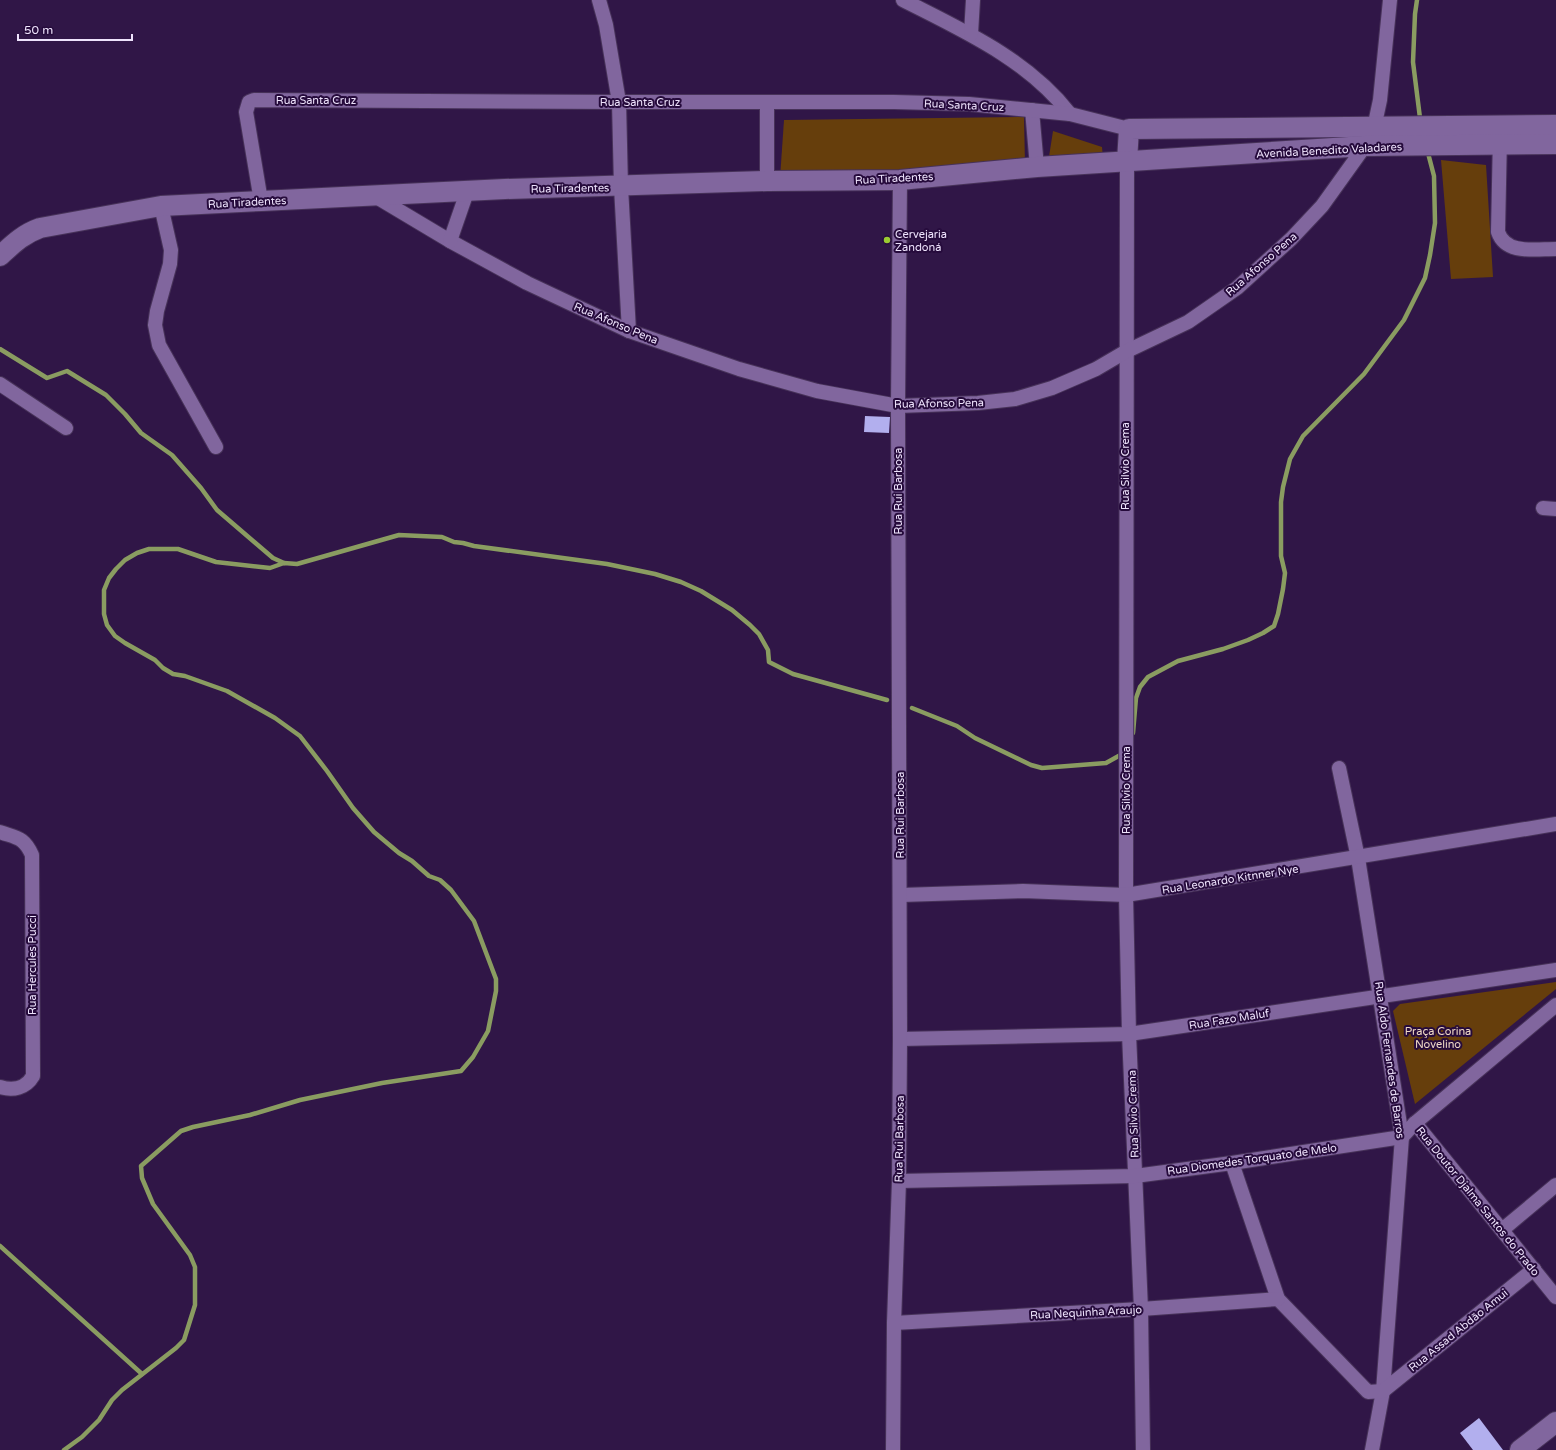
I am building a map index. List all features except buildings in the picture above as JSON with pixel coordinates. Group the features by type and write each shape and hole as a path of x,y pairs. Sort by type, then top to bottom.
{"street":[{"path":"599,0 606,25 619,102 621,187 629,331"},
{"path":"903,0 971,34 1022,68 1040,81 1070,114"},
{"path":"971,34 973,0"},
{"name":"Rua Afonso Pena","path":"373,195 450,241 526,283 629,331 739,369 817,391 898,406 978,404 1015,399 1052,388 1084,375 1125,352 1188,322 1237,288 1291,239 1322,206 1366,146 1374,128 1380,100 1390,0"},
{"name":"Rua Santa Cruz","path":"261,201 246,112 249,102 254,100 894,102 968,104 1070,114 1129,129"},
{"path":"767,102 767,181"},
{"path":"1032,110 1037,168"},
{"path":"1500,125 1498,232 1500,239 1505,244 1516,248 1556,249"},
{"name":"Avenida Benedito Valadares","path":"1129,129 1374,128 1556,125"},
{"name":"Rua Silvio Crema","path":"1129,129 1127,161 1125,352 1126,895 1129,1034 1141,1309 1143,1450"},
{"name":"Avenida Benedito Valadares","path":"1127,161 1366,146 1556,144"},
{"name":"Rua Tiradentes","path":"0,256 18,239 29,232 40,228 161,206 373,195 767,181 900,180 1127,161"},
{"name":"Rua Rui Barbosa","path":"893,1450 901,895 898,406 900,180"},
{"path":"450,241 467,192"},
{"path":"161,206 171,250 170,264 157,311 155,325 160,345 216,447"},
{"path":"0,384 66,428"},
{"name":"Rua Aldo Fernandes de Barros","path":"1339,768 1358,858 1381,995 1402,1137 1383,1391 1372,1450"},
{"name":"Rua Leonardo Kitnner Nye","path":"901,895 1023,892 1126,895 1358,858 1556,824"},
{"name":"Rua Hercules Pucci","path":"0,832 19,838 27,843 32,855 33,1076 30,1082 22,1088 6,1089 0,1087"},
{"name":"Rua Fazo Maluf","path":"900,1039 1129,1034 1381,995 1556,970"},
{"path":"1402,1137 1415,1123 1556,1005"},
{"name":"Rua Doutor Djalma Santos do Prado","path":"1415,1123 1556,1297"},
{"name":"Rua Diomedes Torquato de Melo","path":"898,1181 1135,1176 1402,1137"},
{"path":"1232,1163 1278,1299 1368,1392 1383,1391"},
{"path":"1502,1230 1556,1185"},
{"name":"Rua Assad Abdão Amui","path":"1383,1391 1534,1269"},
{"name":"Rua Nequinha Araujo","path":"894,1323 1141,1309 1278,1299"},
{"path":"1520,1450 1556,1422"}],"green space":[{"path":"1024,117 1025,165 780,178 784,120"},
{"path":"1053,131 1102,147 1103,158 1048,163"},
{"path":"1441,160 1486,165 1493,277 1451,279"},
{"name":"Praça Corina Novelino","path":"1556,982 1556,989 1415,1104 1393,1011 1400,1004"}],"waterway":[{"path":"1417,0 1413,62 1420,118"},
{"path":"1133,733 1136,698 1140,687 1148,677 1178,661 1223,649 1248,640 1274,626 1278,614 1285,573 1281,556 1281,502 1290,459 1303,436 1364,374 1404,320 1425,278 1435,223 1434,176 1428,153"},
{"path":"0,349 47,378 67,371 106,395 141,433 172,455 201,488 217,510 273,558 284,563"},
{"path":"64,1450 82,1437 99,1420 112,1400 122,1390 176,1348 184,1340 195,1305 195,1267 190,1255 153,1204 142,1178 141,1166 181,1131 193,1127 250,1115 300,1100 382,1083 461,1071 473,1057 488,1031 496,991 496,979 474,921 451,890 440,880 429,876 374,832 353,808 300,736 275,718 227,691 185,676 173,674 163,668 155,660 115,636 107,625 104,614 104,590 109,578 125,560 137,553 149,549 178,549 216,562 270,568 284,563 297,564 399,535 442,537 454,542 474,546 607,564 655,574 681,582 701,591 732,610 750,625 759,634 768,650 769,662 793,674 887,700"},
{"path":"912,708 957,726 975,738 1031,765 1042,768 1106,763 1124,753"},
{"path":"0,1246 142,1374"}],"place":[{"name":"Cervejaria Zandoná","path":"887,240"}]}
